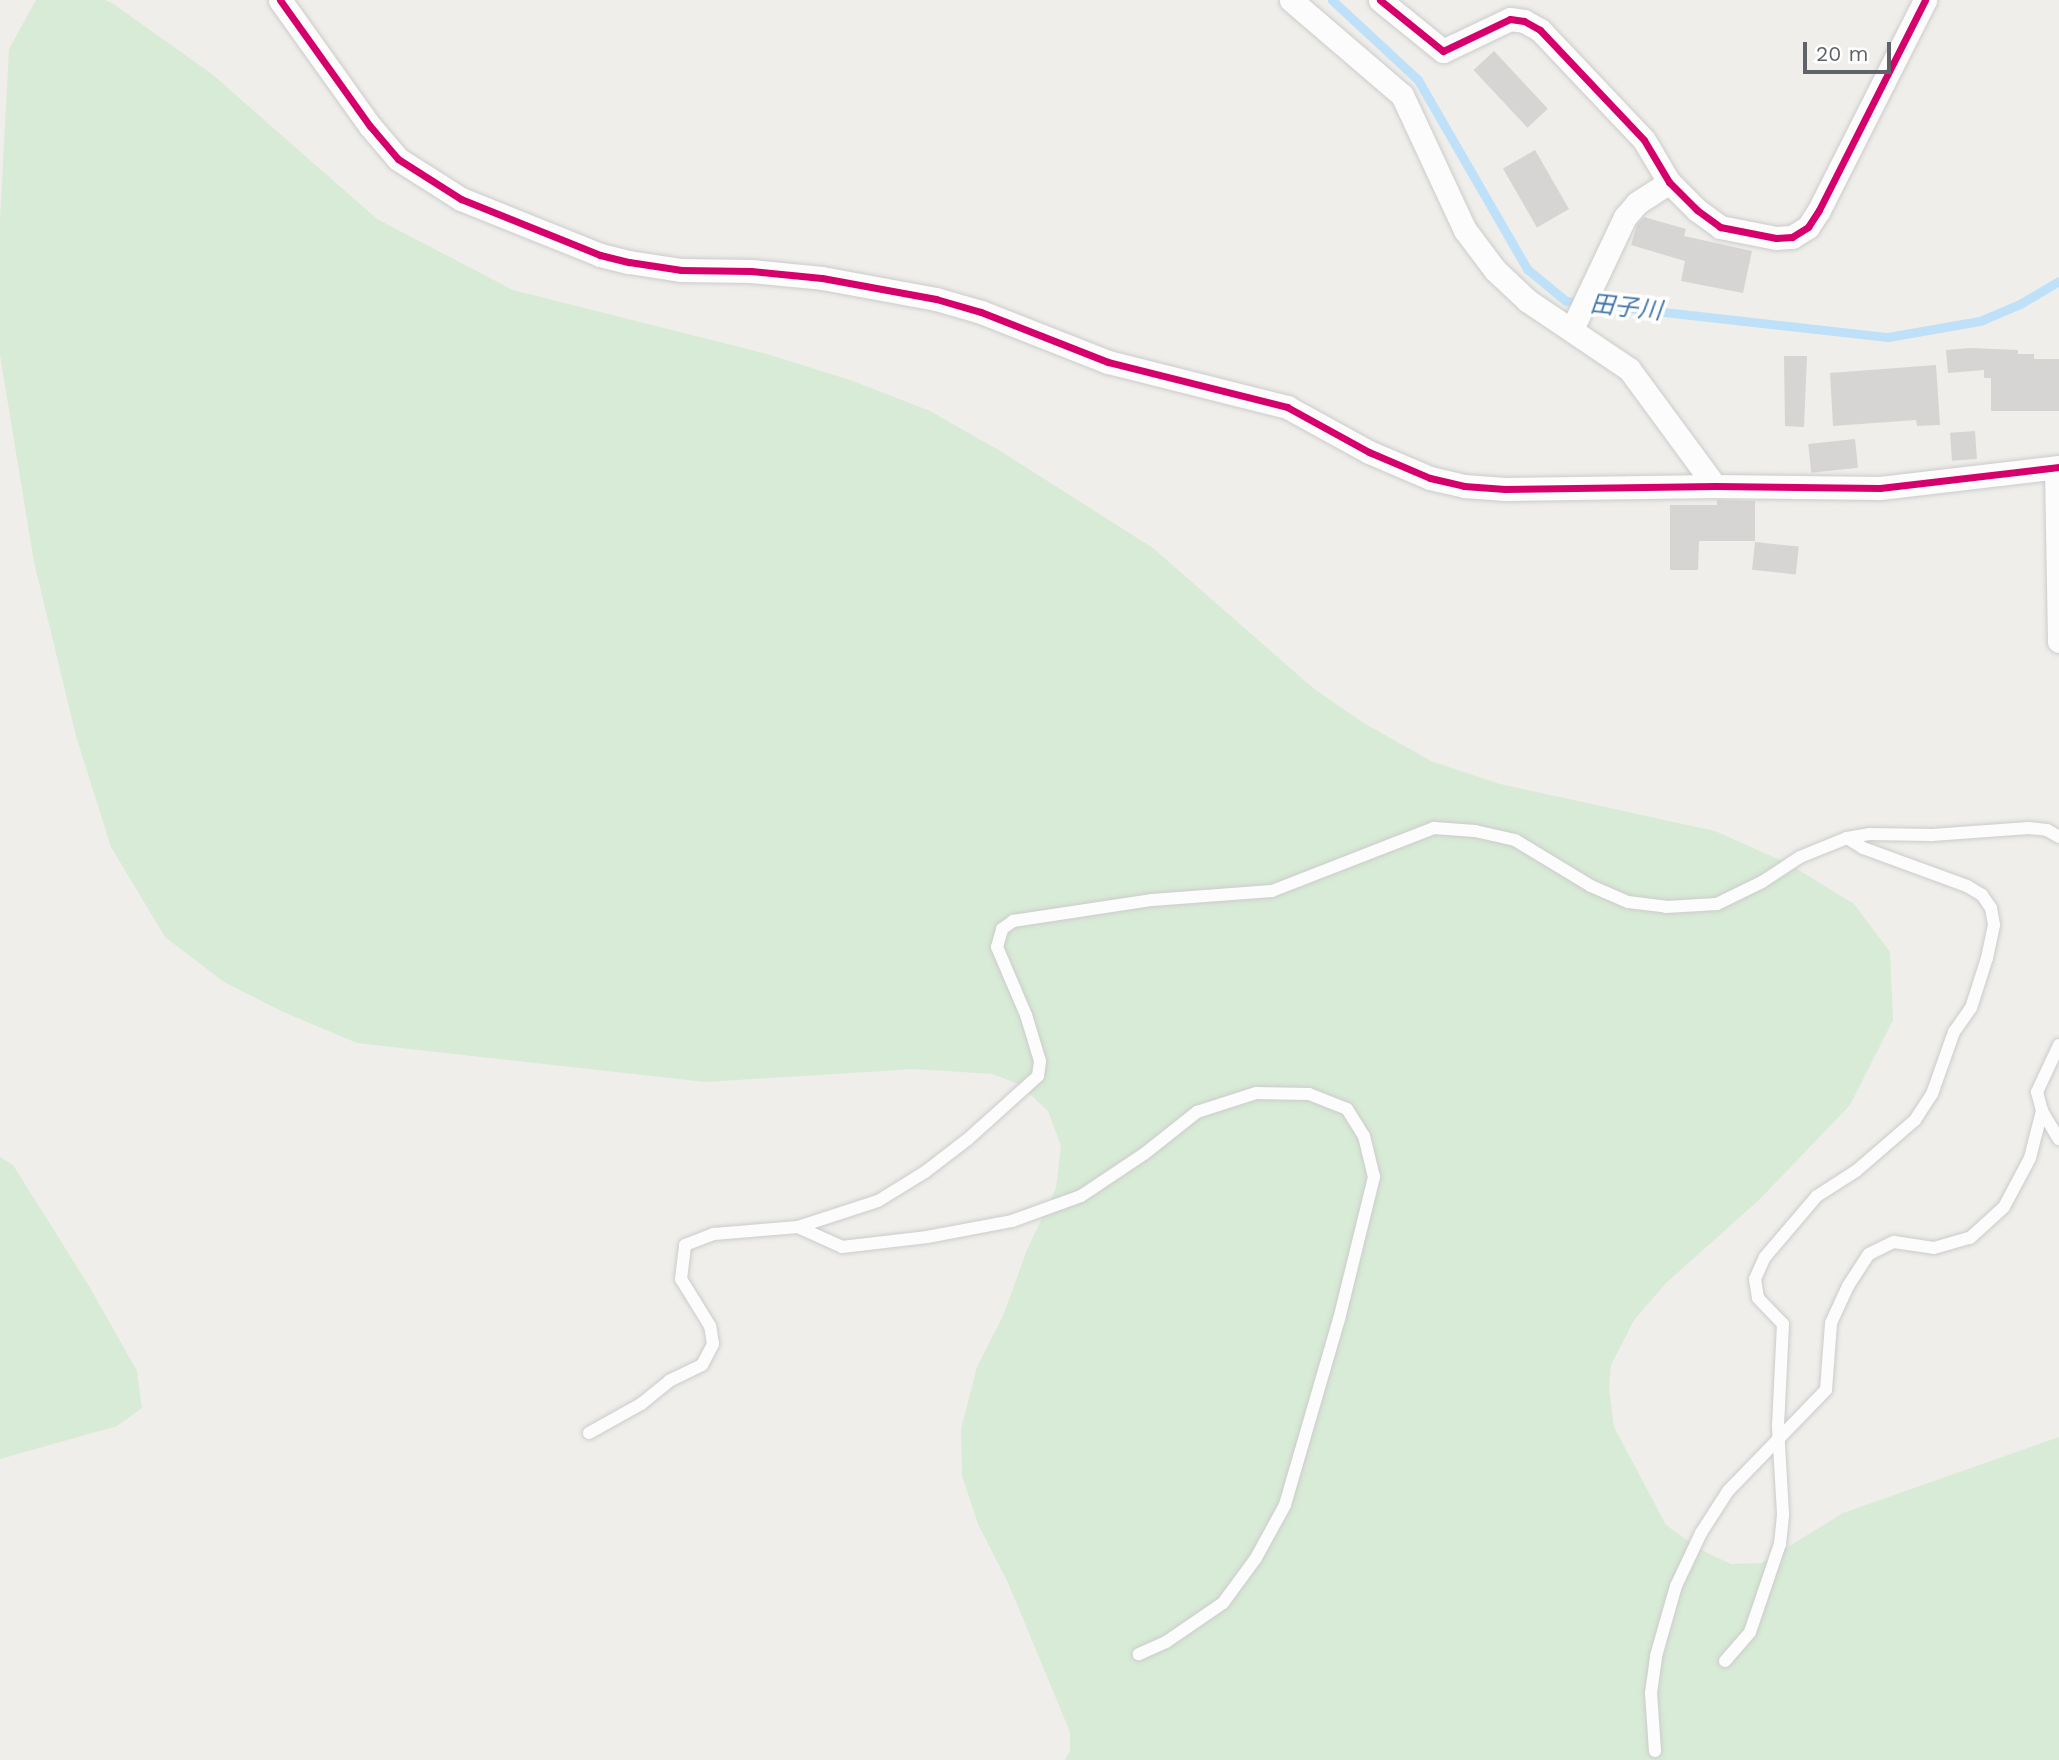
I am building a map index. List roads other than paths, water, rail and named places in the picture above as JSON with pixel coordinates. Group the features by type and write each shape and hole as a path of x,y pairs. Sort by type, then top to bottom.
{"street":[{"path":"280,0 370,126 398,159 461,199 600,255 681,270 751,271 822,278 936,299 981,312 1108,362 1287,407 1398,466 1464,486 1518,489 1715,486 1880,488 2058,468 2059,641"},
{"path":"1291,0 1402,95 1465,230 1479,250 1513,288 1574,326 1629,369 1715,486"},
{"path":"1380,0 1443,51 1510,19 1524,21 1540,30 1644,140 1669,182 1697,210 1720,228 1776,238 1792,237 1808,227 1924,0"},
{"path":"1574,326 1591,284 1625,217 1637,203 1669,182"}],"lane":[{"path":"589,1433 641,1404 669,1381 702,1365 713,1344 710,1326 681,1279 685,1245 714,1234 798,1227 878,1201 925,1172 968,1139 1038,1076 1040,1061 1033,1038 997,947 1002,929 1013,921 1152,900 1272,891 1434,828 1475,831 1515,840 1591,886 1628,902 1666,907 1717,904 1762,882 1800,857 1847,838 1869,834 1931,835 2029,828 2047,830 2059,837"},
{"path":"1725,1661 1750,1632 1780,1544 1783,1514 1779,1439 1783,1324 1758,1298 1755,1279 1765,1257 1817,1196 1856,1171 1915,1120 1931,1094 1954,1032 1971,1008 1994,925 1991,908 1982,895 1967,886 1863,848 1847,838"},
{"path":"2058,1048 2037,1092 2042,1111 2059,1139"},
{"path":"798,1227 842,1247 927,1237 1012,1221 1081,1196 1144,1154 1197,1112 1256,1093 1309,1094 1347,1109 1364,1136 1374,1177 1339,1319 1285,1505 1256,1558 1223,1603 1166,1642 1139,1654"},
{"path":"1656,1751 1651,1692 1656,1656 1675,1586 1701,1533 1728,1491 1826,1390 1831,1323 1848,1286 1869,1254 1894,1242 1934,1248 1970,1238 2004,1208 2030,1158 2042,1111"}],"waterway":[{"name":"田子川","path":"1332,0 1418,80 1527,269 1566,301 1888,337 1980,321 2020,304 2059,281"}]}
